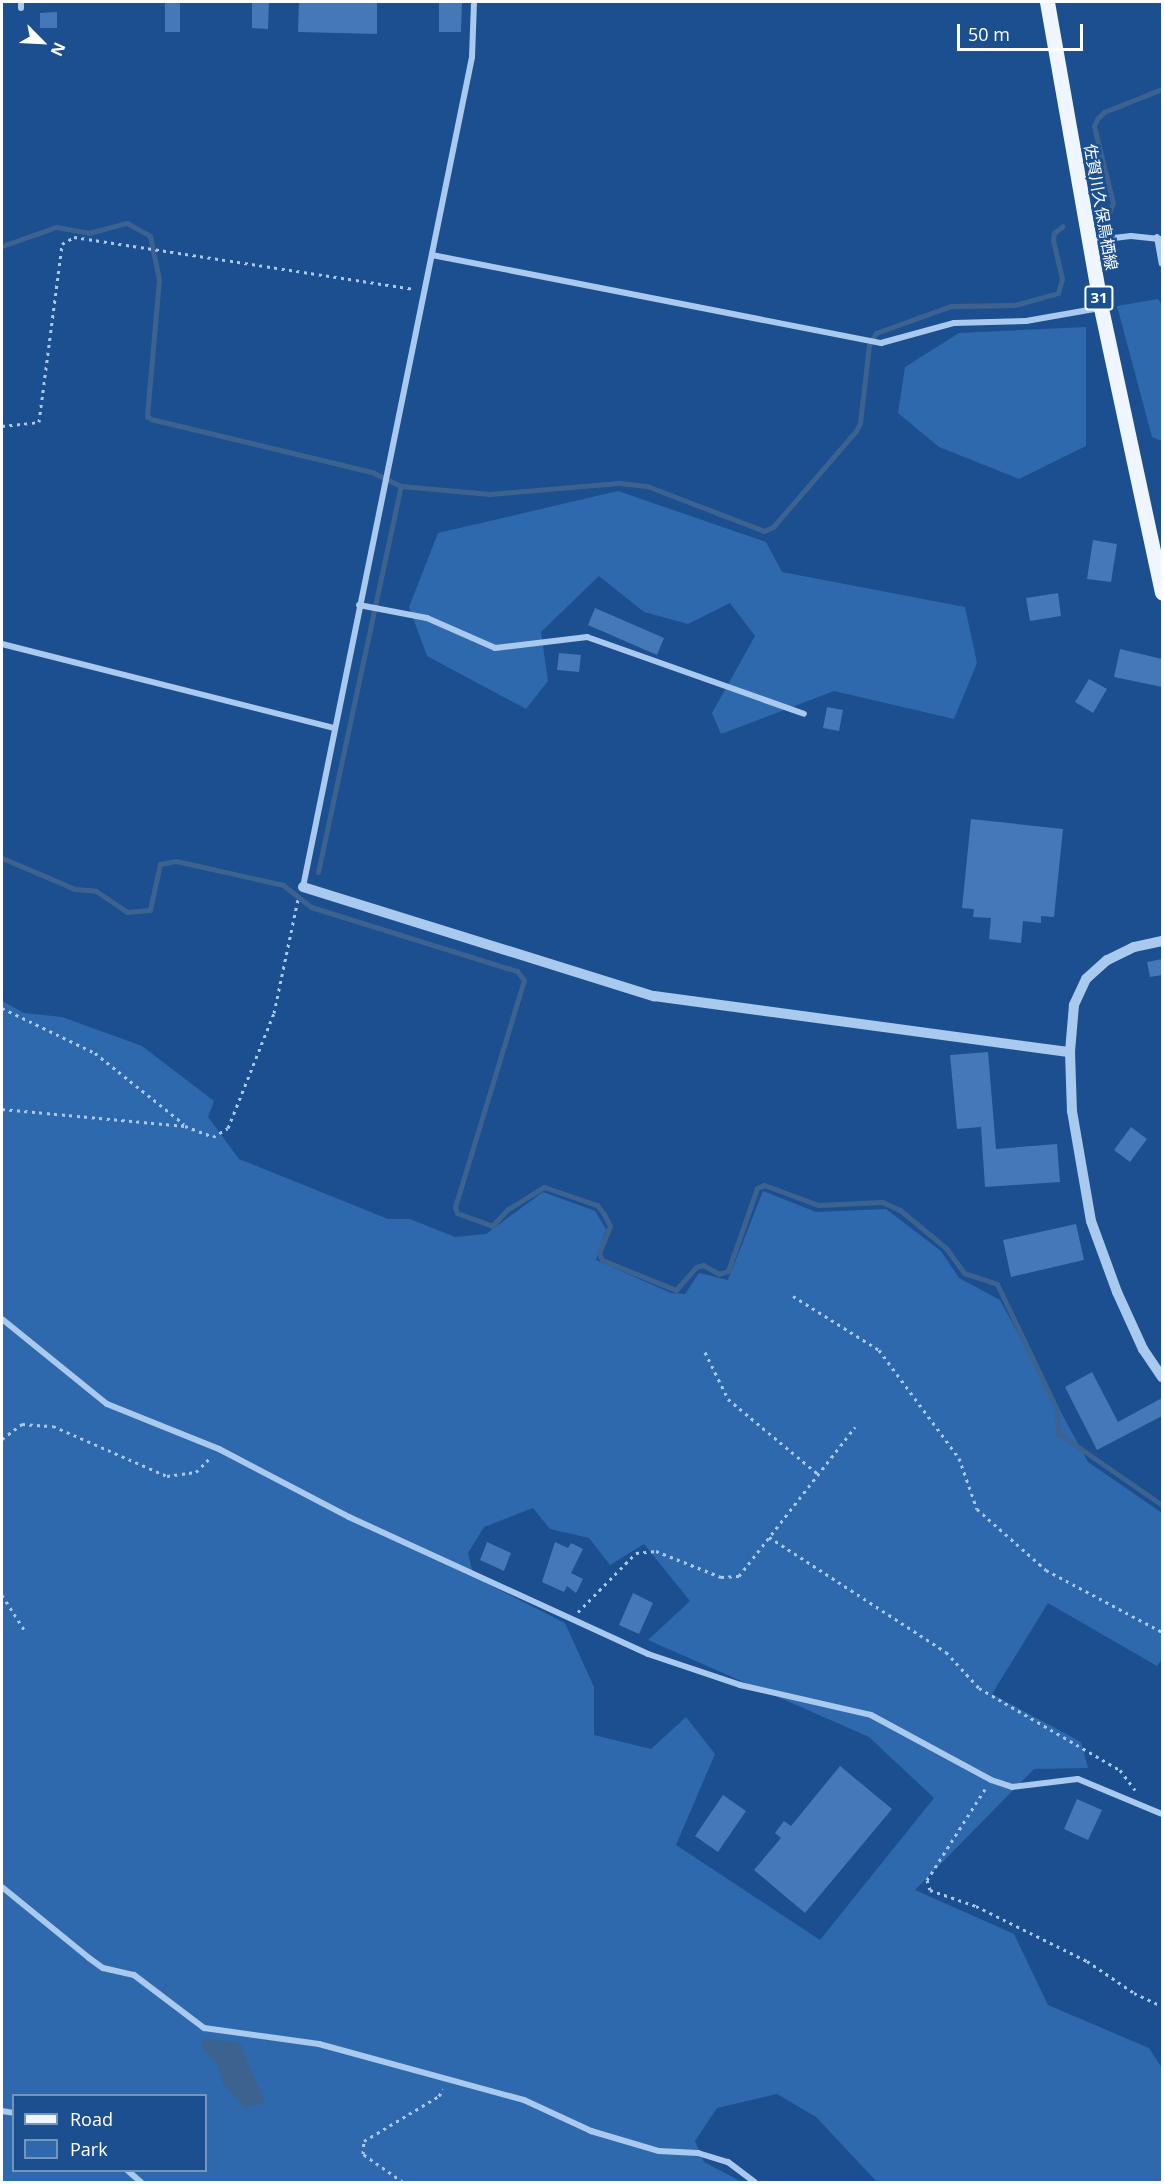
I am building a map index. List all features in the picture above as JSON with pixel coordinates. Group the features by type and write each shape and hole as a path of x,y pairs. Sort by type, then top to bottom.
{"main road":[{"name":"佐賀川久保鳥栖線","path":"1047,2 1101,308 1162,593"}],"street":[{"path":"474,2 472,57 333,728 303,887 654,996 1070,1053"},
{"path":"1089,241 1160,238 1162,264"},
{"path":"432,255 881,343 954,323 1026,321 1101,308"},
{"path":"359,605 427,618 495,648 587,637 804,714"},
{"path":"2,644 333,728"},
{"path":"1162,941 1134,947 1107,960 1086,979 1074,1005 1070,1053 1072,1111 1091,1221 1121,1301 1143,1349 1162,1377"},
{"path":"2,1319 107,1404 219,1449 349,1517 683,1667 740,1685 871,1715 991,1780 1012,1787 1029,1787 1078,1779 1162,1814"},
{"path":"2,1887 89,1958 104,1968 134,1975 204,2028 319,2044 446,2082 524,2100 554,2117 635,2145 659,2151 698,2153 728,2162 755,2182"},
{"path":"129,2172 141,2182"}],"path":[{"path":"2,426 39,422 62,244 74,237 424,291"},
{"path":"2,1109 185,1126 213,1137 228,1128 274,1013 294,908"},
{"path":"2,1008 95,1053 185,1126"},
{"path":"793,1296 879,1350 959,1458 977,1509 1046,1570 1162,1632"},
{"path":"705,1352 728,1399 818,1474"},
{"path":"2,1439 22,1424 53,1426 167,1476 196,1472 219,1449"},
{"path":"573,1617 636,1553 656,1551 721,1578 739,1576 855,1426"},
{"path":"769,1537 946,1652 979,1688 1120,1770 1147,1807"},
{"path":"2,1595 25,1631"},
{"path":"991,1780 927,1880 930,1890 976,1906 1087,1960 1134,1993 1162,2006"},
{"path":"403,2182 363,2154 364,2141 439,2096 446,2082"}],"green space":[{"path":"1158,299 1162,305 1162,441 1152,437 1117,306"},
{"path":"1086,327 1086,446 1019,479 939,447 898,413 905,367 959,333"},
{"path":"618,491 766,542 782,572 965,607 977,663 954,719 834,691 721,734 712,713 755,636 730,603 688,624 644,612 599,576 541,632 548,681 526,709 427,656 409,607 438,533"},
{"path":"2,1001 24,1013 62,1017 142,1046 214,1101 208,1117 239,1159 388,1219 410,1219 455,1237 486,1234 543,1192 595,1211 606,1229 596,1260 671,1293 685,1294 699,1273 728,1280 763,1191 816,1212 886,1209 941,1251 959,1278 1000,1300 1088,1462 1162,1513 1162,1659 1157,1666 1048,1603 992,1694 1081,1742 1088,1768 1034,1769 915,1890 1014,1934 1048,2005 1149,2048 1162,2068 1162,2182 877,2182 816,2117 777,2094 717,2108 695,2141 704,2162 742,2182 2,2182","holes":["533,1508 550,1529 589,1538 610,1565 644,1544 690,1601 648,1640 869,1737 934,1798 820,1940 676,1845 715,1754 686,1717 651,1749 594,1735 594,1687 565,1623 474,1577 468,1553 484,1527"]}],"shaded area":[{"path":"204,2038 240,2043 265,2103 244,2108 223,2084 217,2064 201,2047"}],"building":[{"path":"165,2 180,2 180,32 165,32"},
{"path":"252,2 269,2 268,29 252,28"},
{"path":"299,2 377,2 377,34 298,32"},
{"path":"439,2 462,2 461,32 439,32"},
{"path":"57,12 57,28 40,28 40,13"},
{"path":"1093,540 1117,544 1111,582 1087,579"},
{"path":"1058,593 1061,616 1030,621 1026,598"},
{"path":"595,608 664,638 657,655 588,625"},
{"path":"1120,649 1162,659 1162,687 1114,677"},
{"path":"559,653 581,655 579,672 557,670"},
{"path":"1089,679 1107,689 1093,713 1075,702"},
{"path":"827,707 843,710 839,731 823,728"},
{"path":"971,819 1063,829 1054,917 1041,916 1041,923 1023,921 1021,943 989,939 991,918 973,917 974,909 962,908"},
{"path":"1162,959 1162,975 1150,977 1147,962"},
{"path":"988,1052 996,1149 1057,1144 1060,1182 985,1187 981,1127 957,1129 950,1055"},
{"path":"1131,1127 1147,1139 1130,1162 1114,1150"},
{"path":"1076,1224 1084,1260 1011,1277 1003,1240"},
{"path":"1092,1372 1118,1422 1162,1398 1162,1416 1097,1450 1065,1387"},
{"path":"487,1542 511,1553 504,1571 480,1560"},
{"path":"555,1542 568,1548 571,1543 583,1549 571,1573 583,1579 576,1593 567,1586 564,1592 542,1582"},
{"path":"633,1593 653,1603 639,1634 619,1625"},
{"path":"840,1766 892,1809 805,1913 754,1870 781,1838 775,1833 784,1821 791,1826"},
{"path":"723,1795 746,1811 718,1852 695,1836"},
{"path":"1077,1799 1102,1810 1088,1840 1064,1829"}],"waterway":[{"path":"1106,221 1113,203 1094,126 1104,112 1162,89"},
{"path":"2,246 56,227 89,233 127,223 150,236 159,279 147,416 151,419 372,472 401,486 490,494 619,483 647,486 764,531 773,527 856,431 860,423 869,345 876,333 951,306 1015,305 1058,293 1062,279 1053,241 1054,233 1063,226"},
{"path":"318,872 401,486"},
{"path":"2,858 75,889 96,891 127,912 150,910 160,864 176,861 283,885 311,907 517,971 524,980 455,1207 457,1213 492,1226 508,1209 544,1187 597,1205 610,1226 599,1253 602,1260 676,1290 696,1267 703,1265 719,1274 728,1271 757,1188 764,1185 818,1205 882,1202 900,1210 946,1248 964,1273 997,1284 1057,1410 1058,1433 1162,1505"}]}
